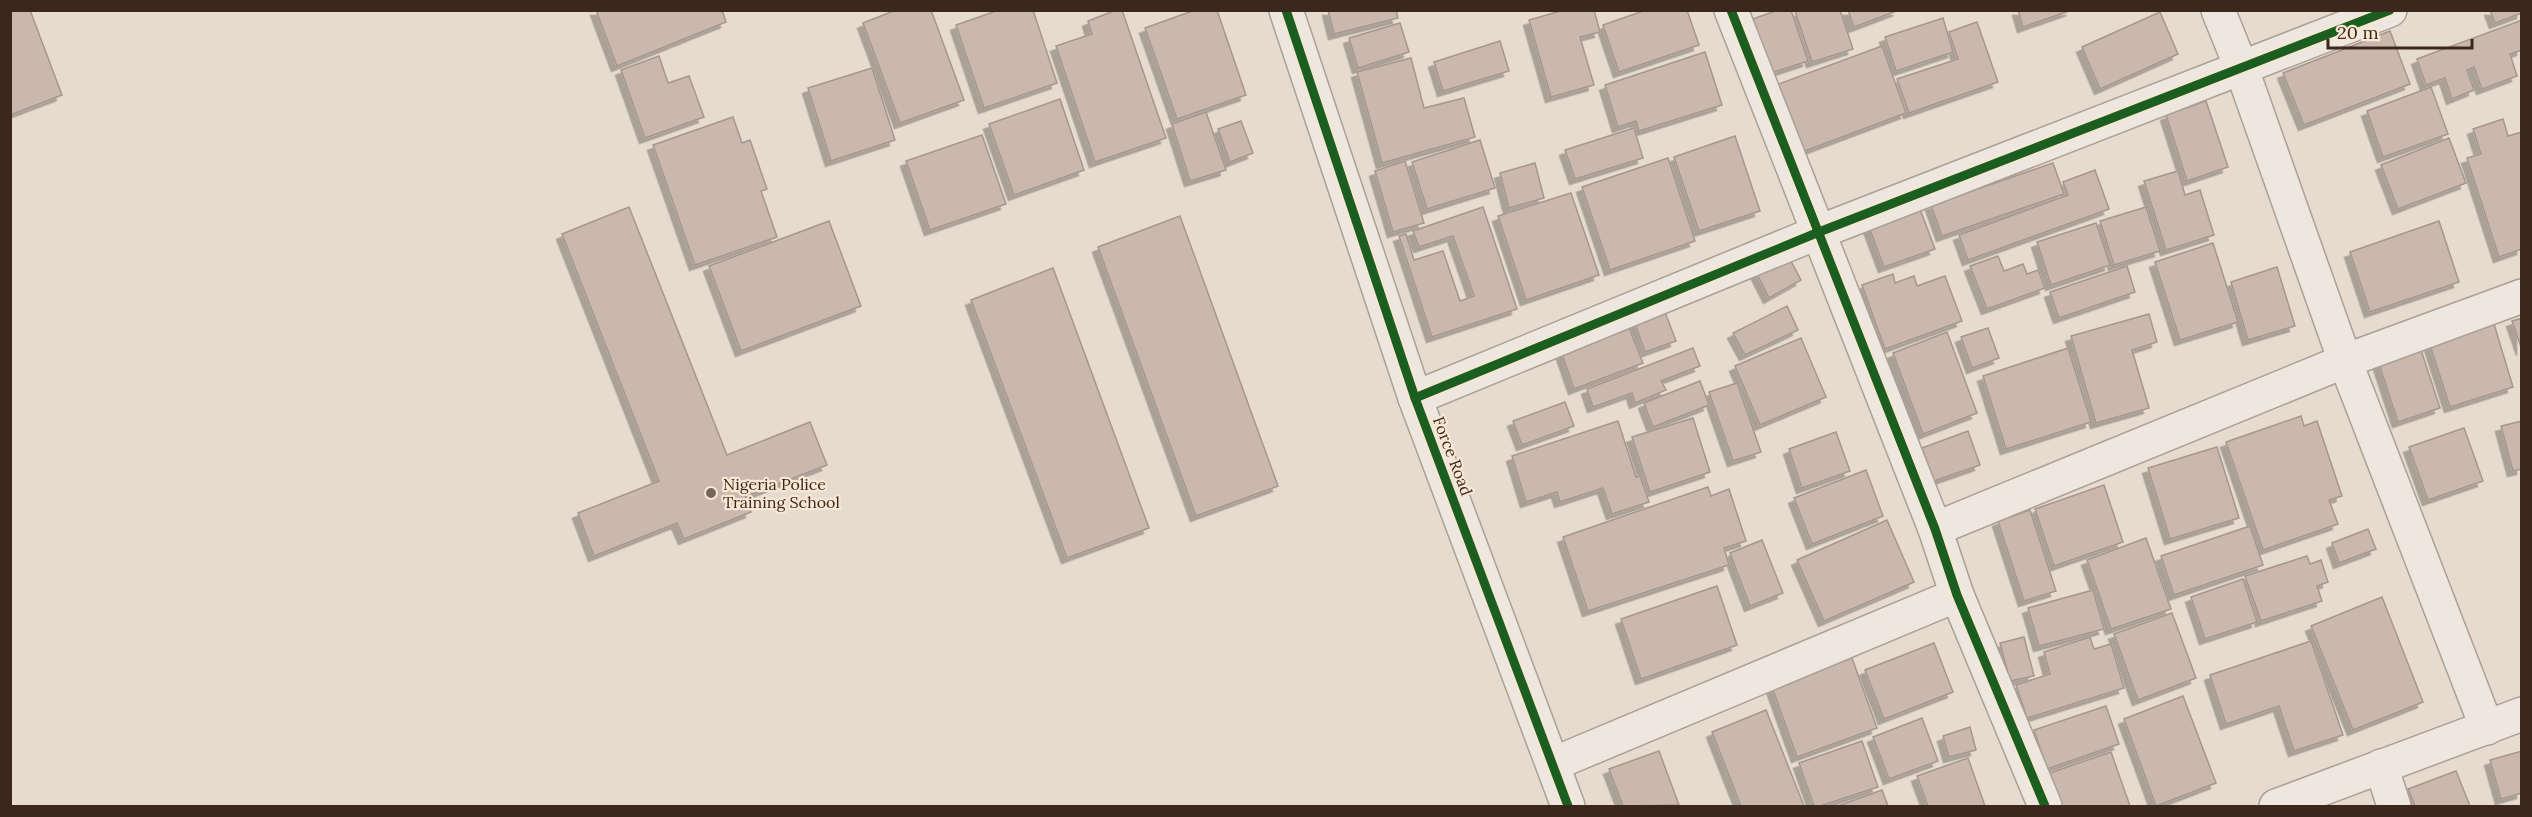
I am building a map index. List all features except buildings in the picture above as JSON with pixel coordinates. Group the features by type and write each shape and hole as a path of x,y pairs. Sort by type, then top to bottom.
{"street":[{"name":"Force Road","path":"1286,10 1415,398 1568,807"},
{"path":"1731,10 1935,529 1957,595 2045,807"},
{"path":"2218,10 2241,67 2345,361 2487,728"},
{"path":"1415,398 1819,232 2390,10"},
{"path":"1935,529 2345,361 2522,296"},
{"path":"1553,764 1957,595"},
{"path":"2276,807 2522,714"},
{"path":"2381,766 2394,807"}],"cycle path":[{"path":"1286,10 1415,398 1568,806"},
{"path":"1731,10 1935,529 1957,595 2045,806"},
{"path":"1415,398 1819,232 2390,10"}],"place":[{"name":"Nigeria Police Training School","path":"711,493"}]}
